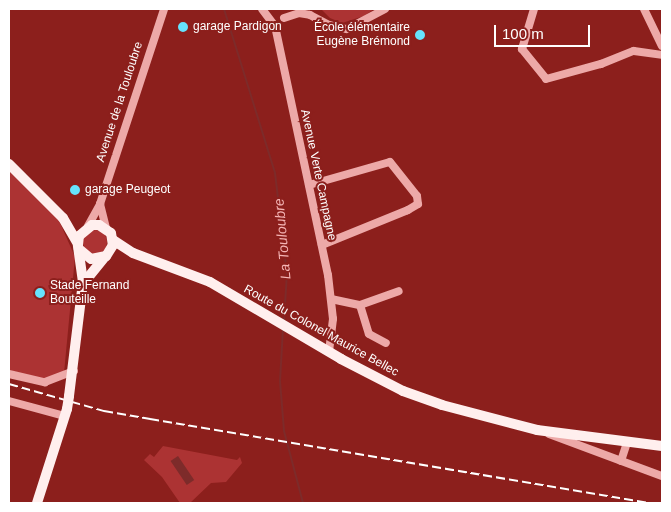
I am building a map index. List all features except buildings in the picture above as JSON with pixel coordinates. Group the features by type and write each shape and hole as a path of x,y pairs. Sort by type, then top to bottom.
{"main road":[{"path":"9,164 63,218 77,227 106,228 113,240 82,284"},
{"path":"63,218 78,246 91,259 102,258"},
{"path":"37,503 66,412 74,371 82,284 78,246 87,226"},
{"name":"Route du Colonel Maurice Bellec","path":"113,240 148,259"},
{"name":"Route du Colonel Maurice Bellec","path":"102,258 130,255 148,259 202,278 329,352 403,391 434,402 485,419 537,430 662,446"}],"street":[{"name":"Avenue de la Touloubre","path":"87,226 100,204 164,9"},
{"name":"Avenue Verte Campagne","path":"262,9 275,26 322,245 331,298 333,336 329,352"},
{"path":"275,26 294,9"},
{"path":"284,18 299,13 310,14 329,25 347,29 385,9"},
{"path":"534,9 522,49 546,78 600,64 634,50 662,55"},
{"path":"644,9 662,46"},
{"path":"309,185 390,162 416,196 418,204 408,210 322,245"},
{"path":"100,204 106,228"},
{"path":"331,298 360,305 399,292"},
{"path":"360,305 369,334 386,343"},
{"path":"9,374 45,382 74,371"},
{"path":"9,401 66,412"},
{"path":"537,430 662,476"},
{"path":"621,461 627,442"}],"shaded area":[{"path":"321,9 374,9 364,16 342,23 330,18"},
{"name":"Stade Fernand Bouteille","path":"9,171 57,216 75,257 64,373 45,380 9,370"},
{"path":"95,230 103,234 107,242 103,250 95,254 87,250 83,242 87,234"},
{"path":"163,446 237,460 240,457 242,463 226,482 211,483 190,503 180,503 162,477 144,460 150,454 154,457"},
{"path":"178,456 194,480 187,485 171,461"}],"waterway":[{"name":"La Touloubre","path":"224,9 275,173 287,273 284,321"},
{"name":"La Touloubre","path":"283,328 280,381 284,431 303,503"}],"railway":[{"path":"9,384 104,411 649,503"}],"place":[{"name":"garage Pardigon","path":"183,27"},
{"name":"École élémentaire Eugène Brémond","path":"420,35"},
{"name":"garage Peugeot","path":"75,190"},
{"name":"Stade Fernand Bouteille","path":"40,293"}]}
